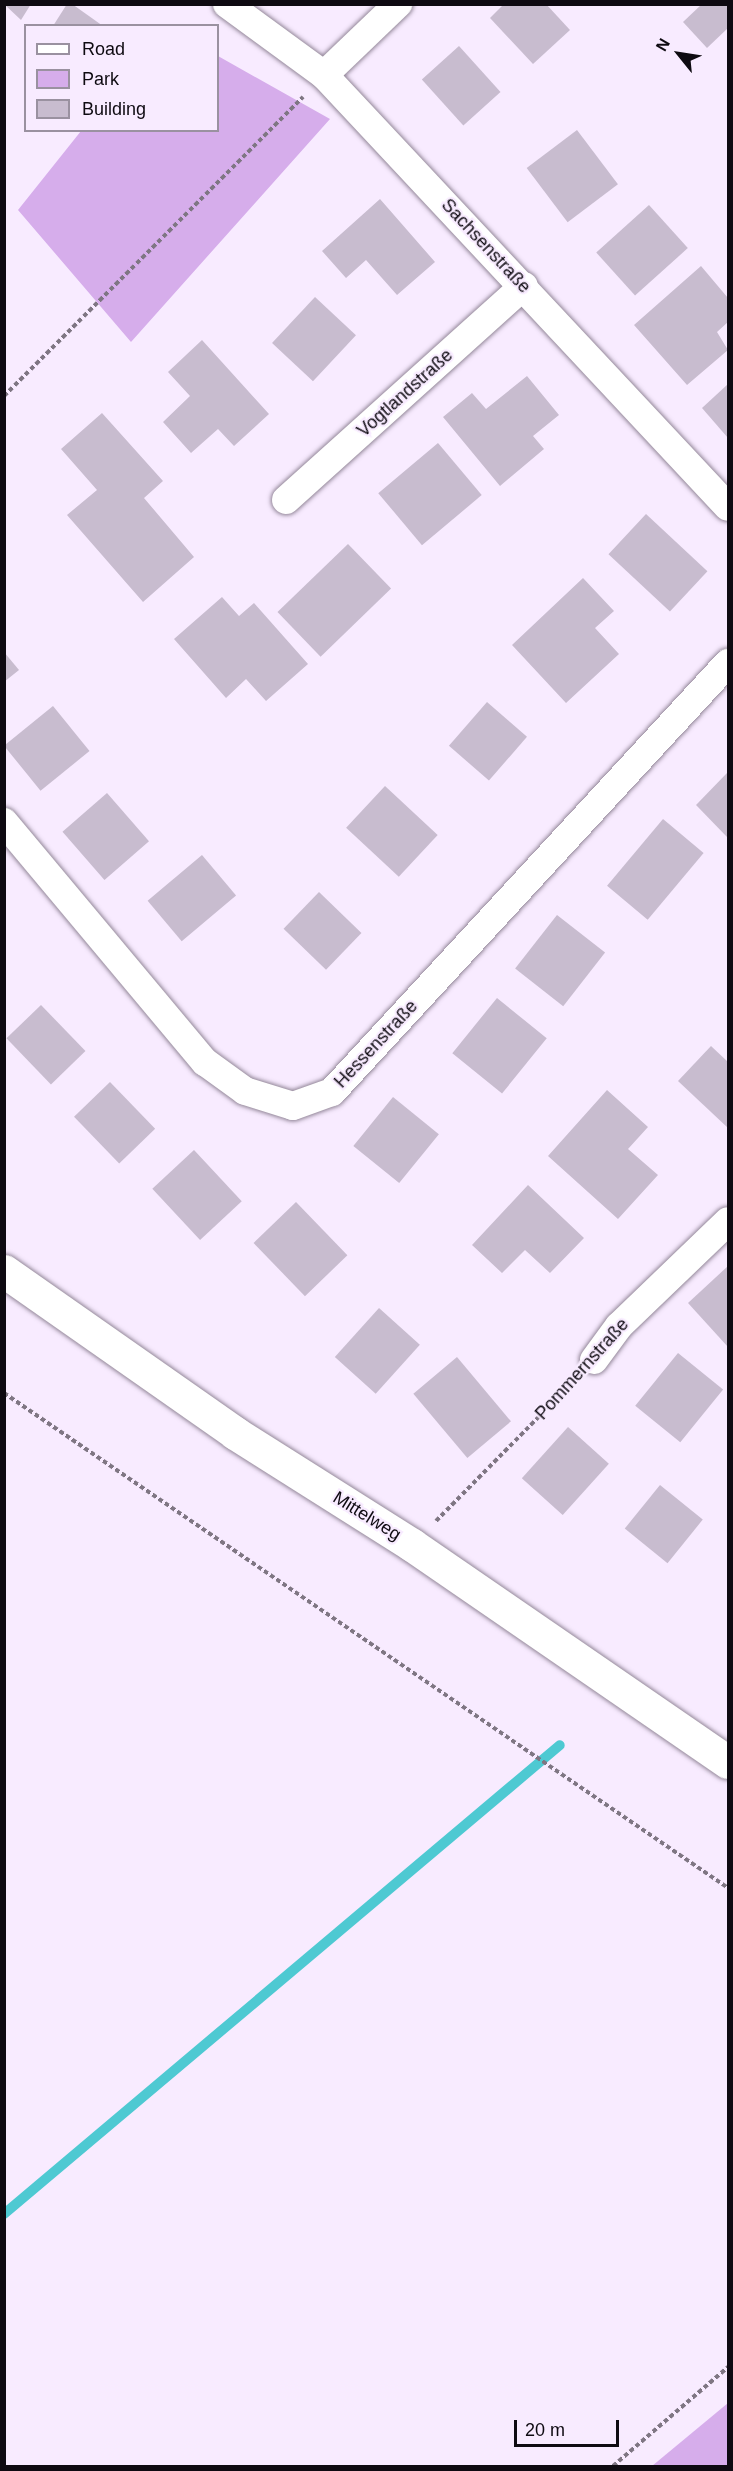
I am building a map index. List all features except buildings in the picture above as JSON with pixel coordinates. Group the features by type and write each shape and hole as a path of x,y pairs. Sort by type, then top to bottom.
{"street":[{"name":"Sachsenstraße","path":"227,4 324,75 729,507"},
{"path":"324,75 398,4"},
{"name":"Vogtlandstraße","path":"286,500 524,286"},
{"name":"Hessenstraße","path":"4,822 205,1062 245,1091 293,1106 332,1092 729,663"},
{"name":"Pommernstraße","path":"594,1360 619,1326 729,1221"},
{"name":"Mittelweg","path":"4,1271 234,1433 412,1545 729,1762"}],"path":[{"path":"4,396 324,75"},
{"name":"Pommernstraße","path":"412,1545 594,1360"},
{"path":"4,1394 729,1888"},
{"path":"613,2466 729,2367"}],"green space":[{"path":"219,57 330,119 131,342 18,210 80,132 219,132"},
{"path":"728,2403 728,2466 652,2466"}],"waterway":[{"path":"4,2214 560,1745"}]}
